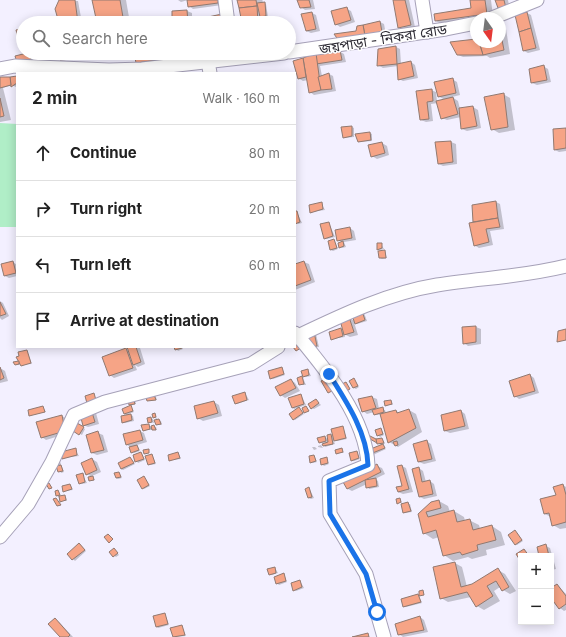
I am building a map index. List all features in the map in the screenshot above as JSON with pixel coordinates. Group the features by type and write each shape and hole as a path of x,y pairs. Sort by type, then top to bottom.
{"street":[{"path":"225,0 227,16"},
{"path":"422,0 427,32"},
{"path":"506,12 537,0"},
{"name":"জয়পাড়া - নিকরা রোড","path":"296,51 427,32 470,24"},
{"path":"0,69 15,66 109,70 209,67 224,60"},
{"path":"384,637 366,574 330,514 329,481 368,465 368,451 348,404 329,374 296,336 342,315 395,296 436,285 533,274 566,266"},
{"path":"0,537 28,504 52,462 74,415 105,402 251,364 276,348"}],"green space":[{"path":"0,123 16,124 16,227 0,227"}],"building":[{"path":"59,0 75,0 77,16 57,16 55,9"},
{"path":"92,0 120,0 123,16 95,16"},
{"path":"187,0 218,0 218,3 188,7"},
{"path":"237,0 256,0 257,6 239,8"},
{"path":"297,0 309,0 311,7 300,8"},
{"path":"393,0 405,0 411,25 398,28"},
{"path":"470,0 485,0 487,12 470,12 470,16 435,21 434,14 471,8"},
{"path":"495,0 504,0 506,8 498,8"},
{"path":"265,2 266,16 260,16 257,3"},
{"path":"257,6 258,16 241,16 239,8"},
{"path":"347,7 351,20 335,25 331,11"},
{"path":"187,10 187,16 172,16 172,11"},
{"path":"312,12 316,29 306,31 301,14"},
{"path":"527,12 531,28 519,32 515,15"},
{"path":"380,21 382,32 366,41 363,25"},
{"path":"363,25 365,36 339,41 334,34 356,31 357,26"},
{"path":"531,28 536,48 523,51 519,32"},
{"path":"470,40 470,48 481,48 483,55 457,55 450,42"},
{"path":"396,46 397,64 377,66 378,49"},
{"path":"481,48 504,48 504,50 483,55"},
{"path":"340,50 342,60 316,64 316,53"},
{"path":"316,53 321,90 309,93 303,58"},
{"path":"303,58 306,77 298,79 293,61"},
{"path":"16,60 28,60 17,63"},
{"path":"135,60 159,60 136,63"},
{"path":"411,61 414,76 398,80 397,64"},
{"path":"544,65 547,80 531,83 529,69"},
{"path":"329,73 332,89 321,90 318,77"},
{"path":"16,76 16,84 11,87 10,77"},
{"path":"0,77 10,77 11,85 0,88"},
{"path":"453,78 456,93 438,97 434,82"},
{"path":"432,89 433,101 427,102 429,119 420,120 416,91"},
{"path":"504,93 508,127 491,130 484,97"},
{"path":"453,97 458,114 441,119 436,101"},
{"path":"0,98 4,116 0,117"},
{"path":"473,106 477,126 461,129 459,108"},
{"path":"352,126 352,136 343,138 341,127"},
{"path":"566,128 566,148 554,150 553,129"},
{"path":"370,132 371,140 358,142 355,134"},
{"path":"451,141 453,162 438,164 435,142"},
{"path":"382,142 385,153 371,157 368,145"},
{"path":"496,201 498,218 473,222 472,205"},
{"path":"322,202 323,209 310,213 309,205"},
{"path":"296,211 297,211 300,222 296,224"},
{"path":"498,218 500,227 486,229 489,242 474,246 469,223"},
{"path":"329,222 333,236 324,239 320,224"},
{"path":"350,227 352,238 337,241 335,230"},
{"path":"334,239 337,248 330,250 328,241"},
{"path":"343,241 344,246 339,248 338,243"},
{"path":"377,243 382,243 382,248 377,250"},
{"path":"385,250 386,258 379,258 378,251"},
{"path":"13,261 16,273 4,276 1,264"},
{"path":"304,261 311,280 296,286 296,264"},
{"path":"0,302 6,314 0,316"},
{"path":"361,308 365,320 355,324 351,312"},
{"path":"349,317 354,332 344,335 340,320"},
{"path":"476,326 476,342 463,344 462,327"},
{"path":"341,328 343,336 331,340 329,332"},
{"path":"566,329 566,340 557,342 558,331"},
{"path":"314,332 317,346 310,347 307,333"},
{"path":"296,342 304,346 296,351 294,348 296,348"},
{"path":"126,348 133,368 109,376 102,357"},
{"path":"127,348 136,348 141,362 133,365"},
{"path":"27,350 31,363 21,366 16,357 19,356 18,352"},
{"path":"19,361 19,364 15,365 13,362"},
{"path":"0,367 4,378 0,380"},
{"path":"282,367 284,374 270,379 268,371"},
{"path":"308,369 309,375 303,377 301,371"},
{"path":"530,374 535,391 514,397 509,381"},
{"path":"302,376 304,384 299,385 297,378"},
{"path":"329,377 336,389 328,393 321,381"},
{"path":"354,378 358,386 353,388 349,381"},
{"path":"291,379 296,388 280,396 275,387"},
{"path":"346,382 350,389 343,393 338,386"},
{"path":"153,392 156,400 147,401 145,394"},
{"path":"245,392 247,400 235,404 232,396"},
{"path":"94,393 97,404 88,407 85,396"},
{"path":"301,394 304,404 292,408 288,398"},
{"path":"372,396 376,408 362,412 358,399"},
{"path":"133,398 135,404 129,405 128,400"},
{"path":"316,399 319,403 311,409 308,404"},
{"path":"391,400 392,404 385,406 384,401"},
{"path":"214,401 218,413 197,419 194,406"},
{"path":"131,405 133,411 124,414 122,409"},
{"path":"43,406 45,412 29,416 28,410"},
{"path":"306,406 309,411 304,413 302,408"},
{"path":"299,407 303,413 293,420 289,414"},
{"path":"383,407 384,412 374,415 372,410"},
{"path":"91,409 95,422 83,426 80,414"},
{"path":"409,409 416,428 388,443 380,414 396,410 397,413"},
{"path":"461,410 465,426 444,431 441,415"},
{"path":"155,413 156,417 153,418 152,414"},
{"path":"131,414 132,420 122,423 121,416"},
{"path":"62,415 65,431 41,438 36,422"},
{"path":"151,417 152,422 148,423 147,418"},
{"path":"159,419 161,424 156,425 154,420"},
{"path":"77,423 84,427 79,435 73,431"},
{"path":"149,424 150,429 143,431 141,425"},
{"path":"154,425 156,430 152,430 151,426"},
{"path":"343,426 346,438 334,441 331,429"},
{"path":"381,428 383,434 377,436 375,430"},
{"path":"140,430 143,440 126,445 123,434"},
{"path":"98,431 104,450 91,453 86,435"},
{"path":"364,433 378,440 377,443 363,435"},
{"path":"331,434 333,444 323,446 322,444 328,442 327,435"},
{"path":"325,436 326,441 319,443 317,438"},
{"path":"382,438 384,443 377,444 376,439"},
{"path":"427,440 432,459 418,462 413,444"},
{"path":"397,441 398,445 395,446 393,442"},
{"path":"383,444 385,448 370,454 368,450"},
{"path":"137,445 139,450 131,453 129,447"},
{"path":"76,448 77,455 62,459 61,452"},
{"path":"342,448 343,452 336,454 335,450"},
{"path":"149,449 149,453 144,454 143,450"},
{"path":"357,451 359,458 351,461 349,453"},
{"path":"141,452 144,459 135,462 133,455"},
{"path":"178,452 180,458 169,461 168,455"},
{"path":"152,454 155,463 148,465 145,456"},
{"path":"314,455 316,461 310,463 309,456"},
{"path":"130,457 134,463 121,469 118,463"},
{"path":"327,457 328,463 321,465 320,459"},
{"path":"92,458 97,470 86,475 81,463"},
{"path":"377,464 381,472 347,489 343,482"},
{"path":"61,465 63,471 58,472 56,466"},
{"path":"402,465 409,489 398,492 396,487 402,486 397,466"},
{"path":"419,467 422,482 430,480 433,494 419,497 412,469"},
{"path":"119,472 121,477 116,478 114,473"},
{"path":"83,473 85,482 79,484 76,475"},
{"path":"93,476 94,480 89,481 88,477"},
{"path":"144,476 149,485 142,489 137,480"},
{"path":"376,478 377,486 366,488 365,480"},
{"path":"49,483 52,488 49,489 46,484"},
{"path":"70,484 72,489 63,492 62,486"},
{"path":"563,484 566,495 566,522 552,526 549,513 544,514 540,499 556,495 553,487"},
{"path":"309,487 312,497 308,498 305,489"},
{"path":"58,490 60,495 56,496 55,491"},
{"path":"65,495 66,500 60,502 59,496"},
{"path":"56,498 61,505 57,506 53,499"},
{"path":"400,498 401,502 397,504 396,499"},
{"path":"439,500 441,508 426,512 428,517 454,510 457,522 470,519 473,530 492,525 496,540 477,545 478,550 462,555 460,552 443,556 436,530 423,534 418,514 431,502"},
{"path":"408,502 411,511 403,513 401,504"},
{"path":"515,530 522,540 515,545 508,535"},
{"path":"108,534 113,539 109,543 104,537"},
{"path":"79,543 85,550 72,560 67,554"},
{"path":"546,544 548,553 538,553 537,547"},
{"path":"114,548 118,553 113,557 109,552"},
{"path":"524,549 527,553 518,553 518,557 516,554"},
{"path":"455,562 461,587 472,584 498,568 509,587 502,591 496,581 487,586 493,596 476,607 467,592 440,599 433,567"},
{"path":"275,567 276,573 269,575 267,569"},
{"path":"284,573 286,581 276,584 274,577"},
{"path":"300,580 302,587 293,591 291,583"},
{"path":"557,584 566,596 566,604 559,609 554,602 554,586"},
{"path":"423,590 424,595 419,596 419,591"},
{"path":"418,594 421,602 403,607 401,599"},
{"path":"165,613 168,624 156,627 153,616"},
{"path":"420,616 424,630 398,635 395,624"},
{"path":"55,618 70,635 68,637 60,637 48,624"},
{"path":"182,625 185,635 173,637 170,628"},
{"path":"368,633 369,637 352,637"}],"route":[{"path":"329,374 348,404 368,451 368,465 329,481 330,514 366,574 377,612"}]}
